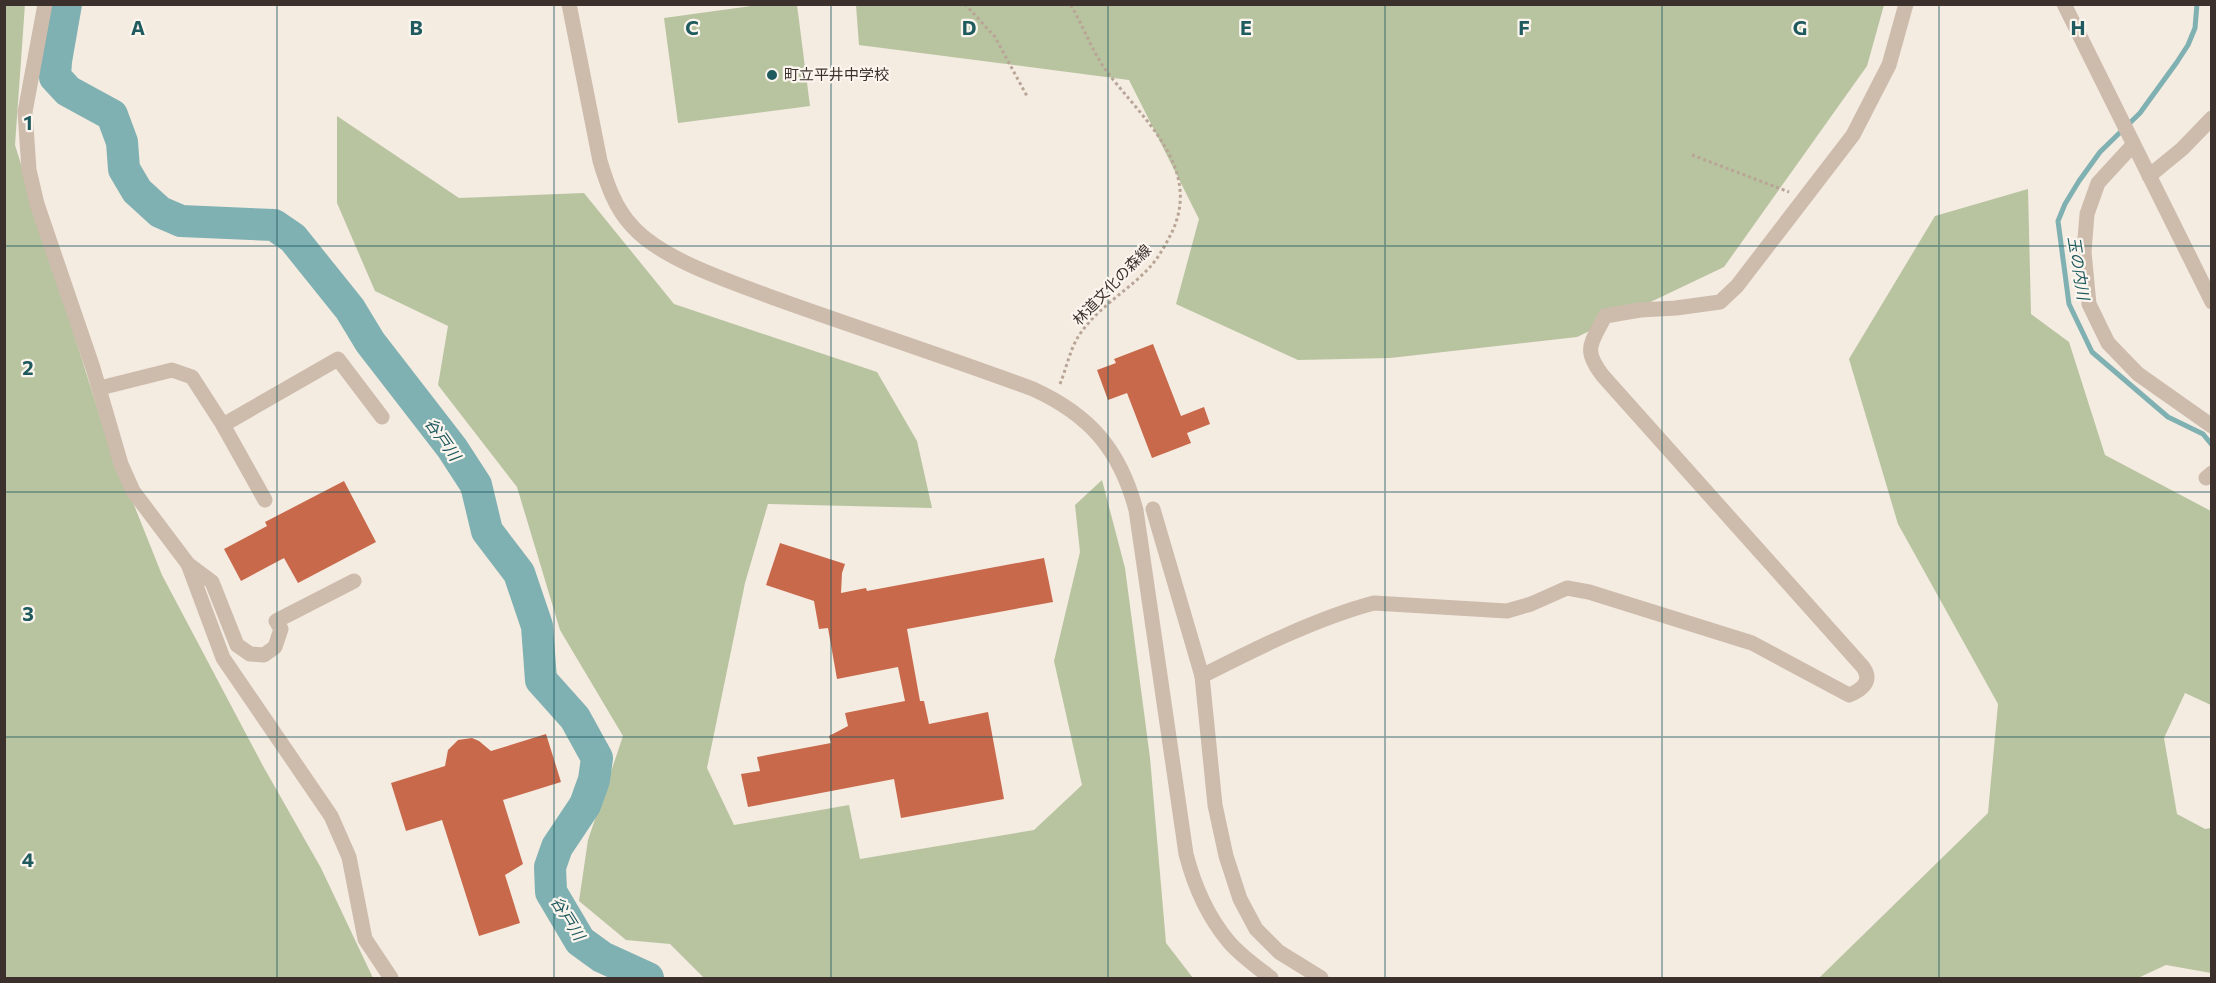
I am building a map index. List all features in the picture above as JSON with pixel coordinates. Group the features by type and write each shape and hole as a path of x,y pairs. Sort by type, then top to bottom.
{"street":[{"path":"45,4 26,112 29,170 38,204 100,388 121,464 133,491 188,564 212,582 237,645 250,654 264,655 275,647 281,629 276,621 354,581"},
{"path":"569,4 606,182 616,203 632,226 652,243 706,273 998,375 1055,399 1080,415 1110,448 1124,474 1136,510 1186,854 1192,878 1211,916 1229,941 1271,978"},
{"path":"1202,676 1252,651 1353,609 1374,603 1507,611 1531,604 1567,588 1589,592 1752,643 1849,695 1860,691 1867,681 1867,673 1863,667 1603,376 1592,362 1589,346 1605,316 1720,302 1737,286 1853,135 1888,65 1906,4"},
{"path":"2064,4 2211,302"},
{"path":"2149,176 2182,149 2211,118"},
{"path":"2132,142 2098,183 2087,214 2084,252 2089,304 2108,343 2138,374 2211,426"},
{"path":"224,425 338,359 382,417"},
{"path":"100,388 172,370 192,377 224,425 265,500"},
{"path":"1153,509 1202,676 1215,805 1226,856 1240,899 1256,929 1279,952 1321,978"},
{"path":"188,564 223,658 331,816 349,857 365,939 391,978"}],"path":[{"path":"965,4 995,37 1028,98"},
{"name":"林道文化の森線","path":"1055,399 1077,338 1107,305 1134,283 1152,264 1167,243 1178,218 1180,196 1179,177 1165,144 1104,67 1070,4"},
{"path":"1139,4 1160,4"},
{"path":"1692,155 1805,197"}],"green space":[{"path":"25,4 15,145 104,430 162,575 263,766 321,868 373,978 5,978 4,5"},
{"path":"765,4 797,5 810,106 678,123 664,18"},
{"path":"856,5 1884,5 1867,66 1724,267 1577,337 1390,358 1298,360 1176,304 1199,219 1129,80 859,45"},
{"path":"337,116 459,198 584,193 674,304 877,372 917,441 932,508 768,504 745,583 707,768 734,825 849,805 860,859 1034,830 1082,785 1054,661 1080,552 1075,505 1102,480 1125,568 1150,758 1166,943 1193,978 704,978 670,944 626,940 579,901 588,840 623,736 560,630 517,487 438,385 448,326 375,291 337,203"},
{"path":"2028,189 2031,314 2069,342 2105,455 2211,511 2211,705 2185,693 2164,738 2177,814 2205,829 2211,828 2211,973 2166,965 2138,978 1819,978 1988,813 1998,704 1898,524 1849,359 1935,216"}],"building":[{"path":"1153,344 1181,416 1204,407 1210,424 1187,433 1191,443 1152,458 1127,393 1108,400 1097,370 1116,363 1114,359"},
{"path":"344,481 376,542 298,583 284,558 241,581 224,549 267,526 265,522"},
{"path":"780,543 845,564 841,593 866,588 867,591 1044,558 1053,602 907,629 920,701 924,701 929,724 988,712 1004,799 901,818 894,779 748,807 741,774 760,771 757,757 831,743 829,736 848,726 845,713 905,701 898,667 837,679 828,628 819,629 814,601 766,585"},
{"path":"546,734 561,782 503,800 523,864 505,875 520,923 479,936 442,820 406,831 391,783 445,766 448,750 458,740 472,738 491,751"}],"waterway":[{"name":"谷戸川","path":"66,4 55,77 68,91 112,115 122,142 124,169 137,191 160,212 181,221 274,225 293,238 350,309 370,342 452,448 476,485 487,531 519,573 537,626 541,680 575,718 597,758 594,780 585,805 557,847 550,867 551,892 580,941 602,957 648,978"},
{"name":"玉の内川","path":"2197,4 2195,28 2188,45 2140,113 2100,152 2079,181 2058,221 2069,304 2092,352 2168,417 2203,434 2212,445"}],"place":[{"name":"町立平井中学校","path":"772,75"}]}
